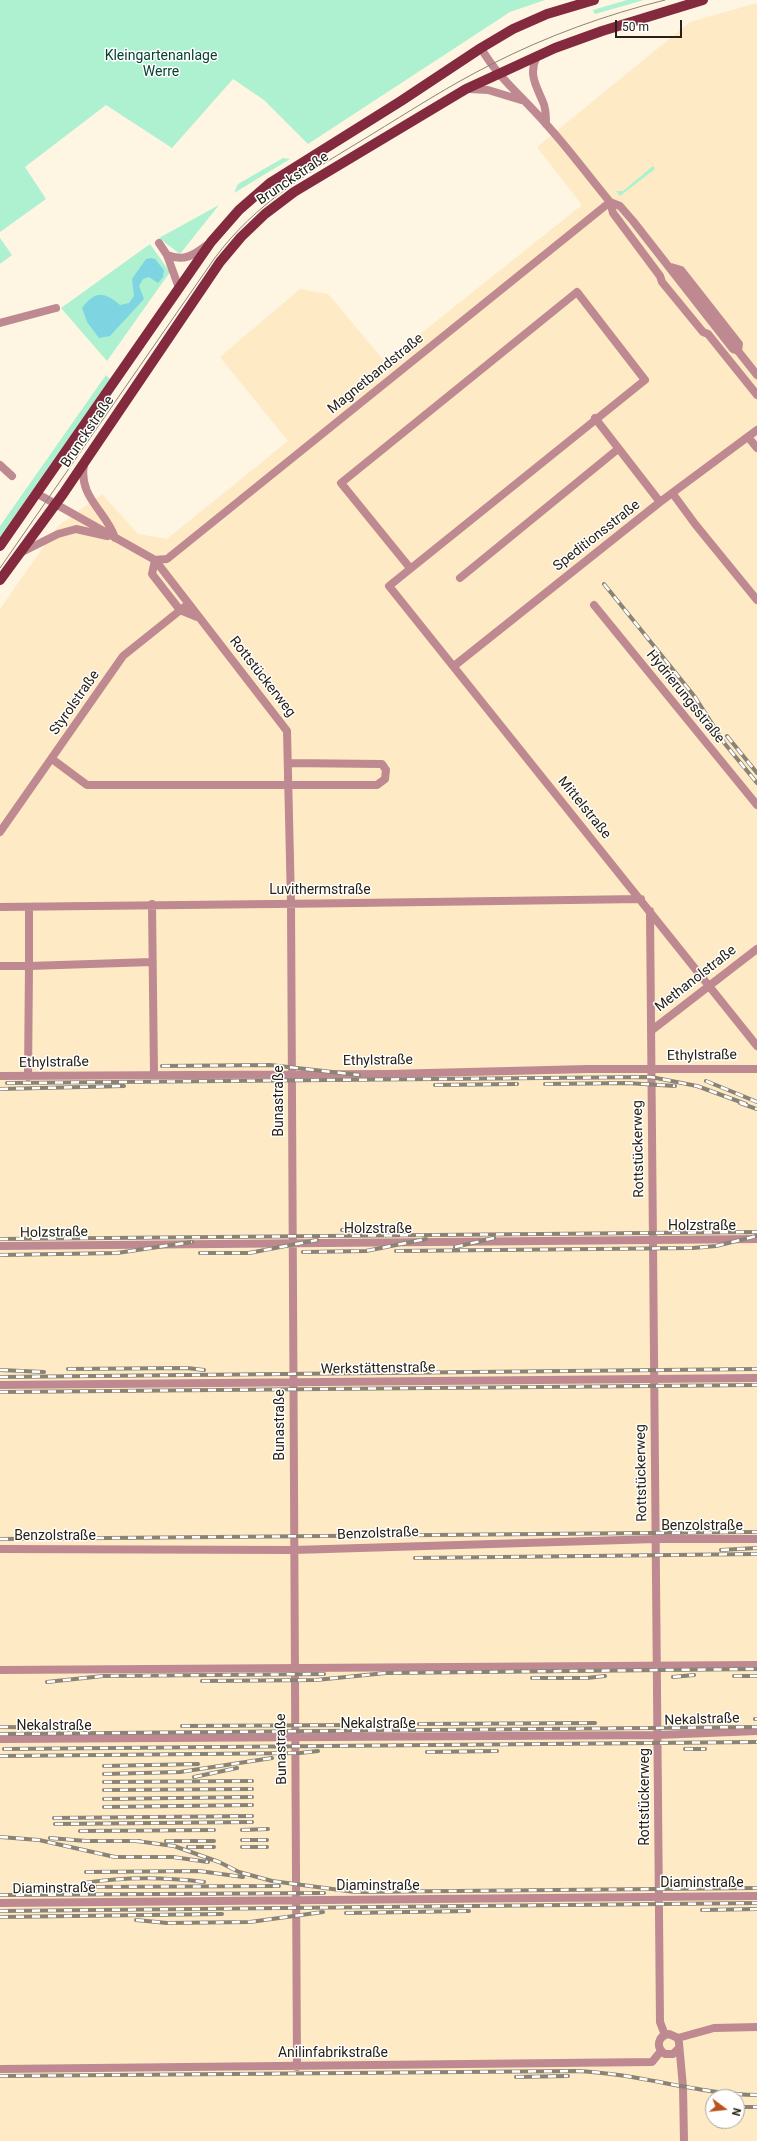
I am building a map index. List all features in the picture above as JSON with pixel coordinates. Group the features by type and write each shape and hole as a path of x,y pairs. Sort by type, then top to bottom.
{"main road":[{"name":"Brunckstraße","path":"0,546 178,288 211,242 239,210 270,183 408,97 502,35 540,17 594,0"},
{"name":"Brunckstraße","path":"0,580 56,504 220,262 260,218 294,192 466,89 537,56 602,31 703,0"}],"street":[{"path":"481,48 498,74 546,124 610,202 613,213 660,276 662,282 703,332 708,334 757,395"},
{"path":"537,56 533,63 532,75 535,87 544,103 546,124"},
{"path":"466,89 488,90 523,100"},
{"path":"610,202 620,206 671,267 681,270 739,344 732,364"},
{"name":"Magnetbandstraße","path":"155,560 166,559 610,202"},
{"path":"167,255 185,259 211,242"},
{"path":"159,243 167,255 178,288"},
{"path":"660,276 671,267"},
{"path":"576,292 645,380 595,418 410,568 341,483 576,292"},
{"path":"0,323 56,308"},
{"path":"736,350 757,375"},
{"path":"595,418 660,502"},
{"name":"Speditionsstraße","path":"454,666 660,502 673,494 757,430"},
{"path":"748,437 757,448"},
{"path":"460,578 618,449"},
{"path":"84,463 82,477 90,499 109,524 115,538"},
{"path":"0,465 12,476"},
{"name":"Rottstückerweg","path":"36,493 155,560 287,731 288,784"},
{"path":"673,494 695,524 757,600"},
{"path":"19,554 58,534 76,529 115,538"},
{"path":"155,560 152,574 180,610 198,617"},
{"name":"Mittelstraße","path":"410,568 388,586 454,666 757,1046"},
{"name":"Styrolstraße","path":"0,832 52,760 123,656 188,604"},
{"name":"Hydrierungsstraße","path":"594,605 757,805"},
{"path":"52,760 87,785 377,784 385,779 386,770 382,764 288,763"},
{"name":"Bunastraße","path":"288,784 291,903 297,2066"},
{"name":"Luvithermstraße","path":"0,907 152,904 396,904 640,899"},
{"path":"152,904 154,1075"},
{"path":"28,1077 29,907"},
{"name":"Rottstückerweg","path":"650,911 660,2022 665,2035"},
{"name":"Methanolstraße","path":"652,1030 757,949"},
{"path":"0,966 152,962"},
{"name":"Ethylstraße","path":"0,1076 292,1075 588,1069 757,1069"},
{"name":"Holzstraße","path":"0,1246 757,1239"},
{"name":"Werkstättenstraße","path":"0,1385 757,1378"},
{"name":"Benzolstraße","path":"0,1549 294,1550 656,1538 757,1538"},
{"path":"0,1670 656,1667 757,1665"},
{"name":"Nekalstraße","path":"0,1739 658,1735 757,1732"},
{"name":"Diaminstraße","path":"0,1903 757,1896"},
{"path":"679,2048 676,2052 669,2055 661,2051 659,2042 665,2035 670,2034 678,2038 714,2028 757,2027"},
{"path":"678,2038 683,2087 684,2141"},
{"name":"Anilinfabrikstraße","path":"0,2069 652,2062 661,2051"}],"shaded area":[{"path":"757,3 757,2141 0,2141 0,609 58,526 102,494 138,534 167,539 288,441 220,357 300,289 328,294 385,362 582,205 537,147 690,22"}],"green space":[{"name":"Kleingartenanlage Werre","path":"0,0 545,0 510,12 308,144 264,100 233,79 172,148 106,105 25,167 46,199 0,232"},
{"path":"627,0 644,0 595,14 593,10"},
{"path":"283,158 290,159 234,193 238,184"},
{"path":"653,166 655,169 620,196 616,191 623,191"},
{"path":"219,205 180,254 159,238"},
{"path":"0,238 12,255 0,264"},
{"path":"150,244 170,272 107,361 61,308"},
{"path":"106,375 110,379 0,537 0,526"}],"water":[{"path":"146,259 155,259 164,270 163,277 158,283 149,277 143,279 139,286 144,299 110,336 99,338 87,322 82,308 92,298 100,295 109,297 120,305 129,303 134,296 132,279"}],"tram line":[{"path":"0,568 214,259 230,239 266,205 326,162 445,89 476,72 555,35 598,19 665,0"}],"railway":[{"path":"604,584 695,697 725,744 757,783"},
{"path":"727,736 757,773"},
{"path":"162,1066 270,1065 359,1075"},
{"path":"7,1083 651,1077 697,1086 746,1104"},
{"path":"706,1081 757,1102"},
{"path":"545,1084 627,1083 675,1086"},
{"path":"435,1085 517,1084"},
{"path":"0,1089 124,1086"},
{"path":"740,1103 757,1109"},
{"path":"342,1230 400,1229"},
{"path":"0,1239 757,1232"},
{"path":"396,1251 693,1248 716,1246 757,1236"},
{"path":"455,1247 494,1238"},
{"path":"303,1252 366,1251 426,1239"},
{"path":"200,1253 249,1253 317,1240"},
{"path":"0,1255 117,1253 192,1242"},
{"path":"68,1369 187,1368 204,1370"},
{"path":"0,1377 757,1369"},
{"path":"0,1370 44,1372"},
{"path":"0,1392 757,1385"},
{"path":"0,1539 757,1532"},
{"path":"721,1550 757,1548"},
{"path":"415,1558 757,1554"},
{"path":"202,1681 316,1680 386,1673 757,1669"},
{"path":"47,1682 103,1676 324,1674"},
{"path":"673,1677 694,1675"},
{"path":"532,1678 587,1678 605,1676"},
{"path":"734,1676 757,1676"},
{"path":"419,1724 595,1723"},
{"path":"182,1726 358,1725"},
{"path":"0,1727 88,1728"},
{"path":"0,1734 757,1727"},
{"path":"4,1749 757,1742"},
{"path":"685,1749 705,1749"},
{"path":"0,1756 300,1753 318,1751"},
{"path":"427,1752 497,1751"},
{"path":"104,1774 180,1772 272,1758"},
{"path":"104,1766 198,1764"},
{"path":"194,1777 237,1768"},
{"path":"104,1782 252,1781"},
{"path":"104,1790 252,1789"},
{"path":"104,1799 252,1797"},
{"path":"104,1807 252,1805"},
{"path":"54,1818 252,1816"},
{"path":"55,1824 252,1822"},
{"path":"242,1830 268,1829"},
{"path":"80,1831 214,1830"},
{"path":"0,1837 39,1840 115,1857 173,1857 208,1862"},
{"path":"50,1838 86,1841 140,1841"},
{"path":"242,1840 267,1840"},
{"path":"136,1841 174,1846 219,1862 239,1872 272,1881 355,1892 757,1888"},
{"path":"166,1841 214,1841"},
{"path":"188,1847 214,1847"},
{"path":"242,1847 267,1847"},
{"path":"86,1872 199,1871 243,1877"},
{"path":"84,1883 144,1878 204,1882"},
{"path":"33,1891 88,1887 279,1886"},
{"path":"0,1895 324,1893"},
{"path":"0,1911 757,1903"},
{"path":"702,1910 757,1909"},
{"path":"346,1913 469,1911"},
{"path":"136,1920 167,1923 250,1922 323,1912"},
{"path":"0,1917 222,1914"},
{"path":"0,2076 576,2071 621,2075 734,2094 757,2095"},
{"path":"516,2077 568,2076"},
{"path":"745,2107 757,2107"}]}
